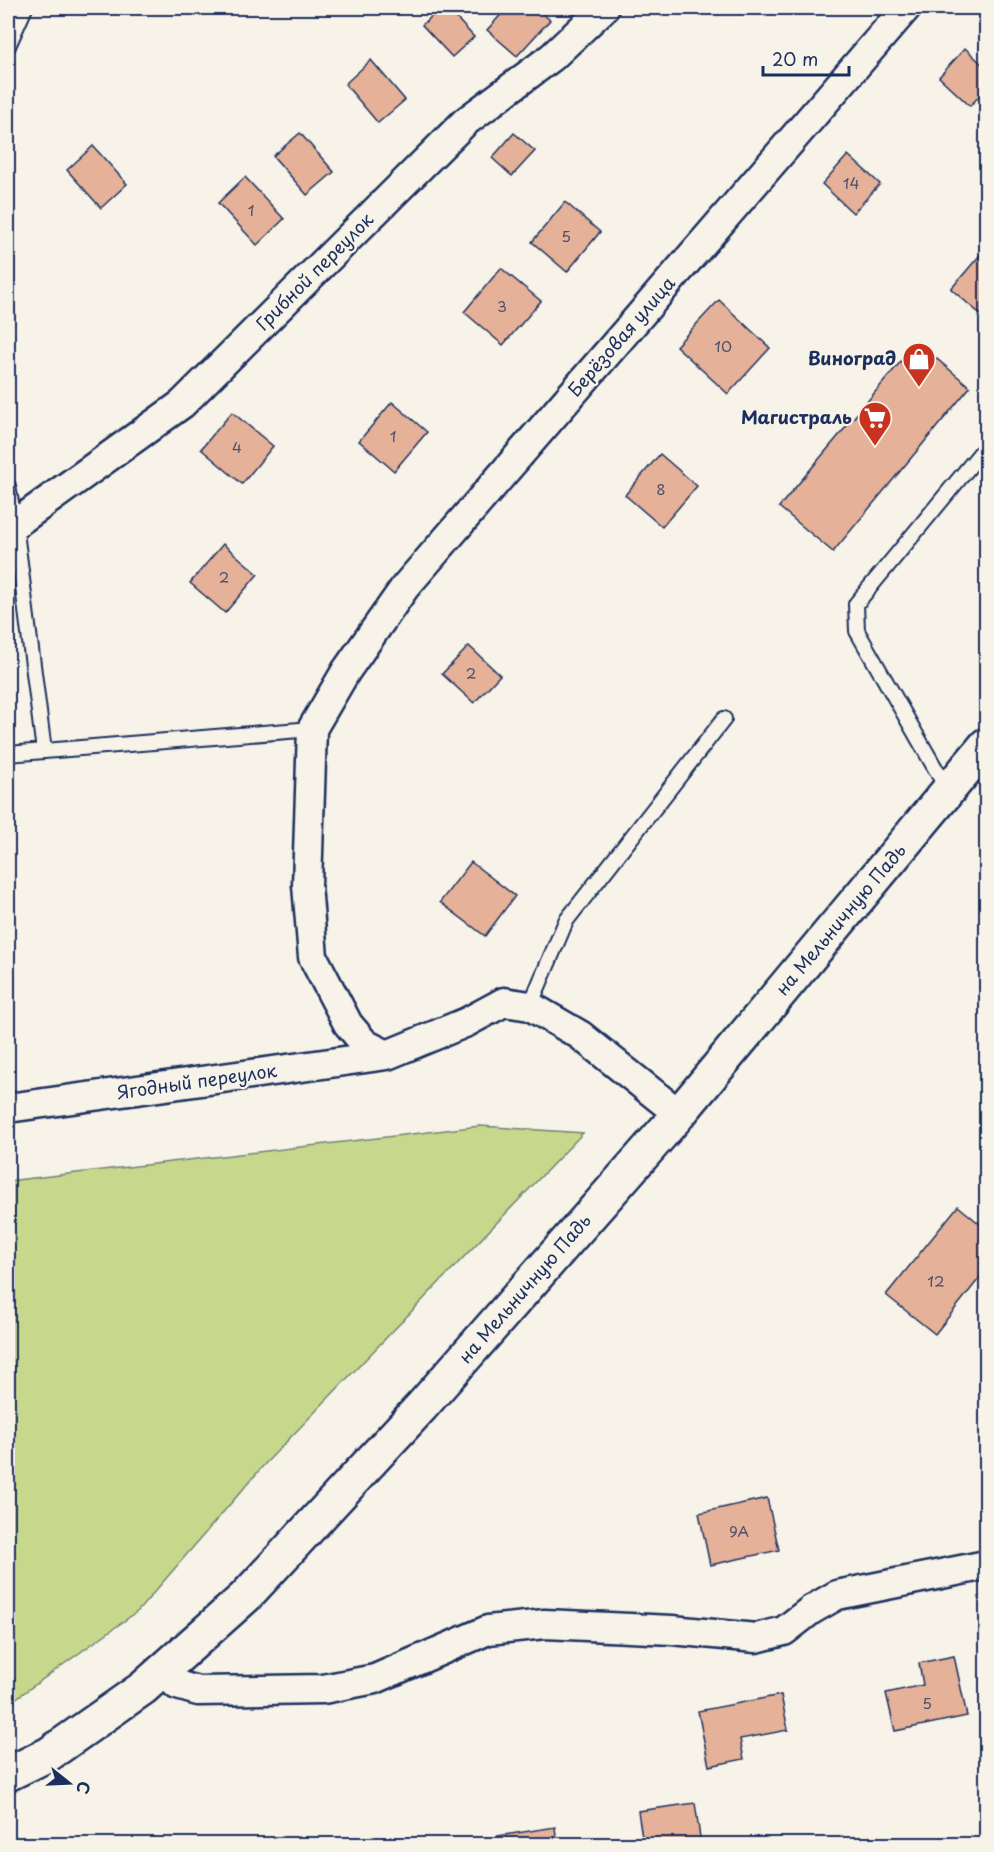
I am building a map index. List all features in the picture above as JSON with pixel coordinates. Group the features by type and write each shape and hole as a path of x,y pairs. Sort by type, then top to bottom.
{"street":[{"name":"Грибной переулок","path":"15,525 182,404 465,122 552,57 604,8"},
{"name":"Берёзовая улица","path":"312,729 346,671 405,586 906,8"},
{"path":"312,729 307,885 313,957 348,1024 365,1044 387,1055"},
{"name":"на Мельничную Падь","path":"8,1774 49,1754 143,1688 245,1597 422,1406 679,1114 987,745"},
{"name":"Ягодный переулок","path":"8,1108 387,1055 466,1022 504,1002 530,1006"},
{"path":"530,1006 580,1035 679,1114"},
{"path":"163,1670 177,1685 198,1691 323,1689 375,1679 488,1630 545,1624 672,1630 756,1638 784,1631 811,1610 837,1595 987,1565"}],"lane":[{"path":"8,46 25,8"},
{"path":"948,791 856,631 856,603 983,450"},
{"path":"8,486 45,751"},
{"path":"530,1006 566,921 724,719"},
{"path":"8,754 312,729"}],"green space":[{"path":"480,1126 583,1133 263,1466 138,1611 8,1704 8,1181"}],"building":[{"path":"441,8 447,8 474,37 452,57 422,25"},
{"path":"507,8 536,8 550,20 517,56 487,30"},
{"path":"965,48 986,68 986,89 970,106 939,77"},
{"path":"371,60 405,100 378,123 345,84"},
{"path":"300,133 334,172 307,195 273,156"},
{"path":"514,133 535,151 512,176 492,158"},
{"path":"93,146 127,184 101,208 67,170"},
{"path":"848,155 880,184 853,213 822,184"},
{"path":"245,177 284,219 257,245 218,203"},
{"path":"565,202 600,232 567,272 532,242"},
{"path":"986,248 986,319 951,289"},
{"path":"501,268 541,301 503,345 464,312"},
{"path":"719,300 770,348 728,394 676,346"},
{"name":"Магистраль","path":"917,342 970,387 833,552 779,507"},
{"path":"392,402 427,432 394,471 359,441"},
{"path":"232,412 273,446 242,484 201,449"},
{"path":"660,454 697,486 662,527 625,495"},
{"path":"223,544 258,574 225,613 190,583"},
{"path":"469,646 500,675 474,703 442,674"},
{"path":"471,862 515,896 485,936 440,902"},
{"path":"958,1206 986,1229 986,1270 935,1334 886,1295"},
{"path":"767,1498 779,1550 710,1565 699,1513"},
{"path":"954,1656 967,1716 895,1731 886,1693 923,1685 919,1663"},
{"path":"781,1695 788,1730 740,1739 744,1759 709,1766 698,1711"},
{"path":"695,1803 701,1844 643,1844 638,1811"},
{"path":"555,1827 557,1844 499,1844 498,1836"}],"place":[{"name":"Виноград","path":"919,388"},
{"name":"Магистраль","path":"875,447"}]}
